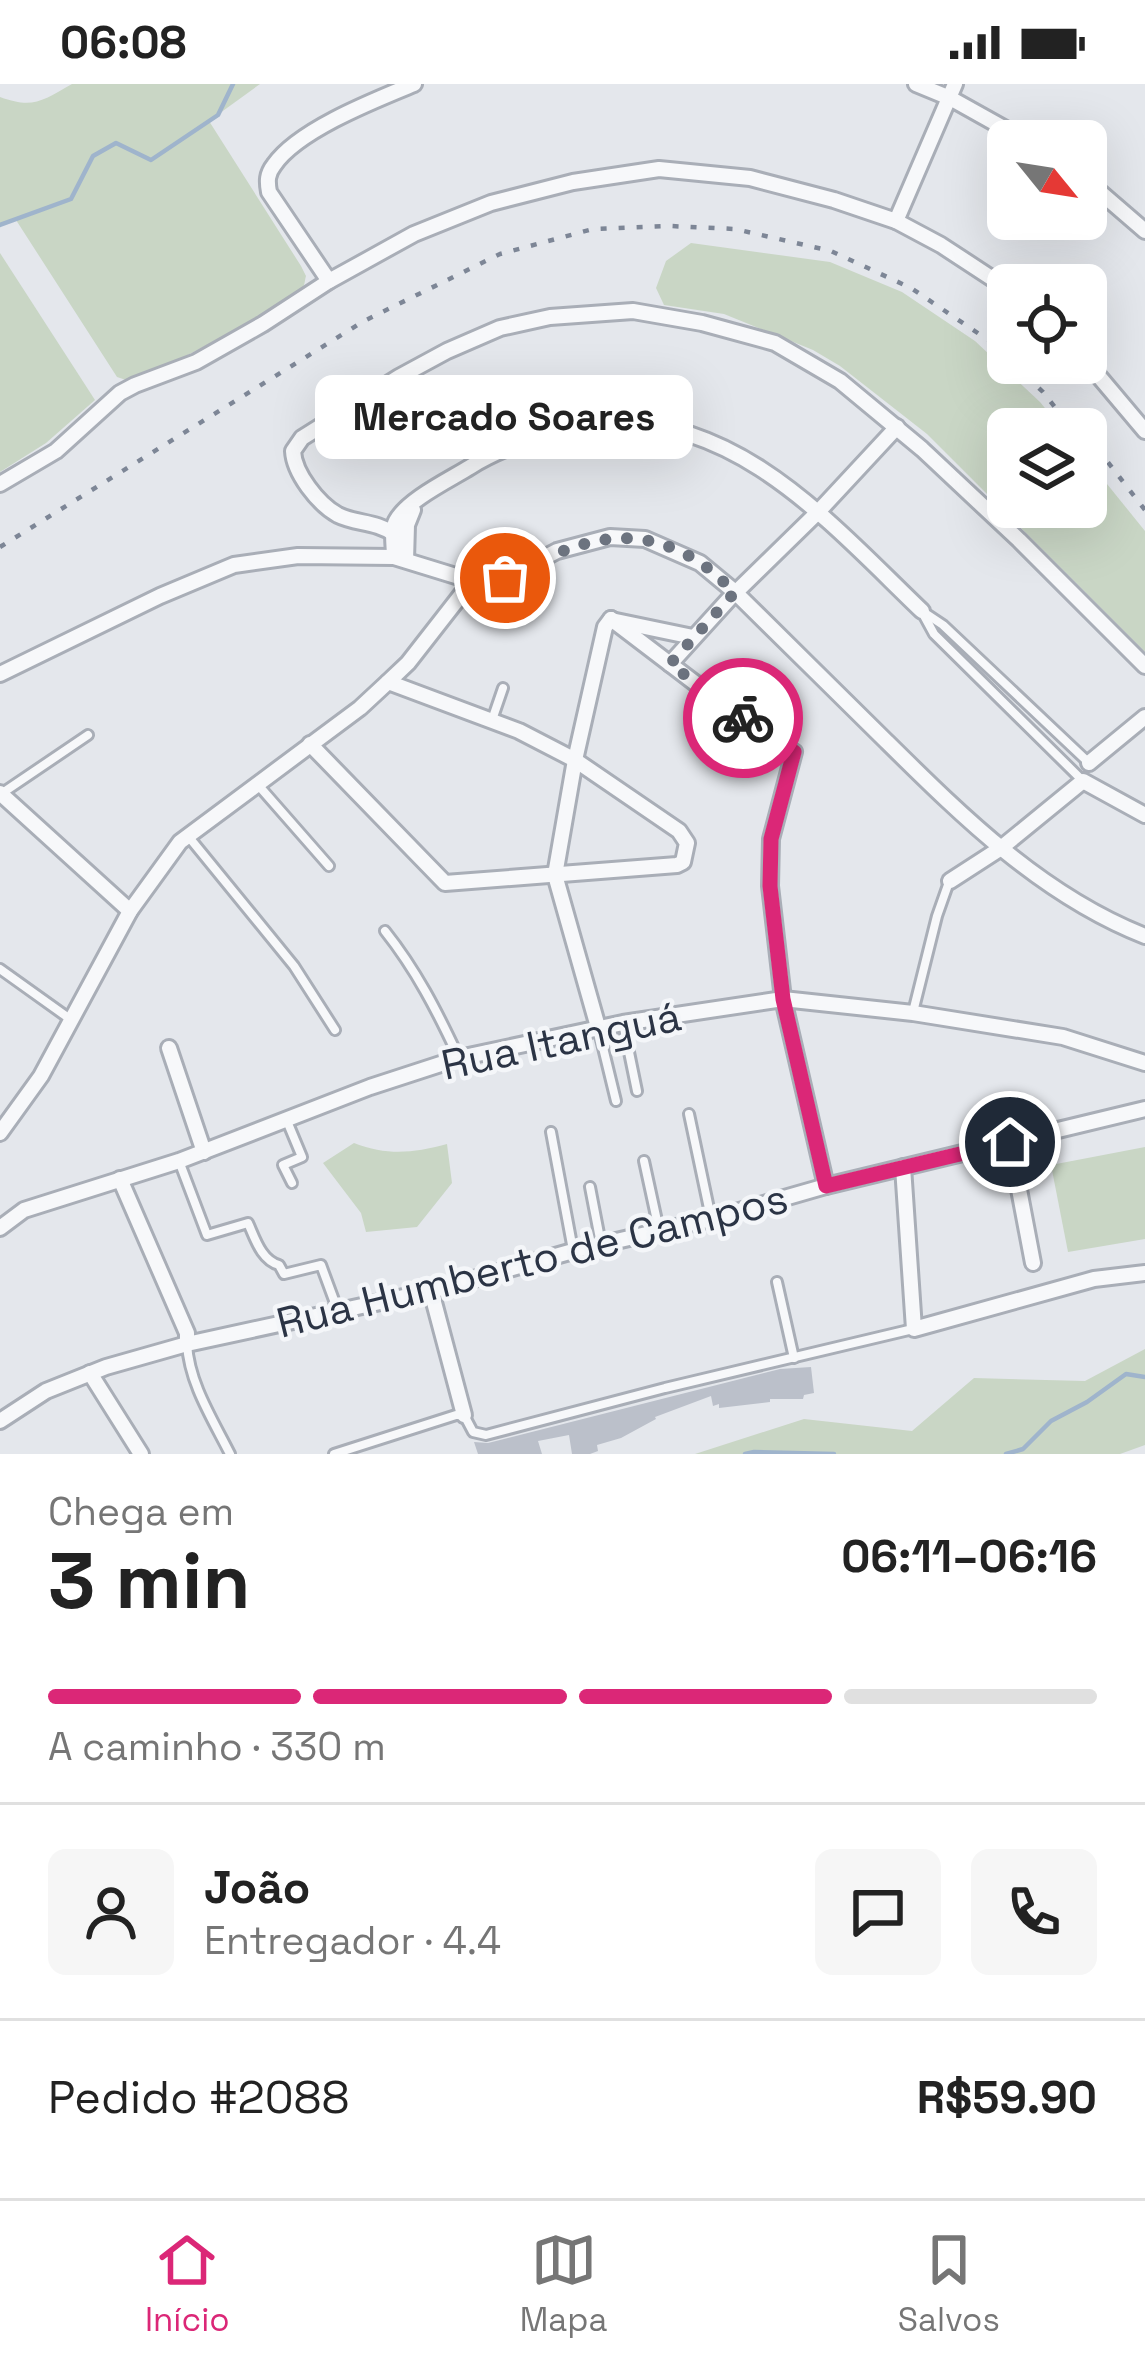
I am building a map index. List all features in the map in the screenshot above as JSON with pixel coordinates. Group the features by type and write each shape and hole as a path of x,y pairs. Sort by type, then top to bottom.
{"street":[{"path":"329,281 268,192 272,167 311,135 363,104 414,84"},
{"path":"916,84 953,91 996,120"},
{"path":"896,221 953,91"},
{"path":"0,484 56,451 120,393 196,362 414,234 491,203 573,182 659,170 750,178 896,221 987,276"},
{"path":"1107,198 1145,231"},
{"path":"400,530 338,515 328,508 294,466 296,444 448,351 500,328 550,317 633,310 775,343 839,381 897,427 1019,540 1145,666"},
{"path":"1105,384 1145,431"},
{"path":"363,521 407,508 483,459 546,435 600,424 657,426 701,438 752,462 792,489 922,610"},
{"path":"670,664 897,427"},
{"path":"400,530 424,496"},
{"path":"400,559 397,520 407,508"},
{"path":"0,674 235,565 298,556 400,559 487,582 505,578 557,551 610,537 645,539 700,562 735,592 1001,848 1092,912 1145,936"},
{"path":"2,1124 41,1076 130,911 188,836 360,708 408,663 472,581"},
{"path":"611,620 693,637"},
{"path":"611,620 794,752 771,839 770,886 783,999 826,1186"},
{"path":"598,1028 555,875 575,760 605,627 611,620"},
{"path":"310,744 440,880 451,885 683,862 687,843 679,830 575,760 519,731 388,682"},
{"path":"1090,763 1145,717"},
{"path":"950,881 1001,848 1082,781 1145,814"},
{"path":"1,793 130,911"},
{"name":"Rua Itanguá","path":"0,1228 24,1210 179,1161 370,1087 459,1058 623,1022 783,999 913,1013 1063,1037 1145,1063"},
{"path":"169,1048 204,1152"},
{"name":"Rua Humberto de Campos","path":"0,1420 46,1391 90,1373 187,1344 431,1291 826,1186 1145,1109"},
{"path":"1010,1142 1033,1263"},
{"path":"903,1167 914,1329 1094,1279 1145,1273"},
{"path":"120,1179 187,1333 187,1344"},
{"path":"431,1291 464,1415"},
{"path":"90,1373 141,1454"}],"lane":[{"path":"505,578 532,601"},
{"path":"922,610 1090,763"},
{"path":"922,610 934,634 1082,781"},
{"path":"492,721 503,688"},
{"path":"1,793 88,735"},
{"path":"256,784 329,866"},
{"path":"188,836 294,966 334,1030"},
{"path":"913,1013 950,881"},
{"path":"385,931 412,965 459,1058"},
{"path":"0,970 70,1019"},
{"path":"623,1022 637,1091"},
{"path":"598,1028 616,1101"},
{"path":"689,1114 711,1219"},
{"path":"287,1119 302,1157 283,1165 292,1183"},
{"path":"551,1132 573,1251"},
{"path":"179,1161 207,1234 248,1223 264,1255 284,1274 321,1265 339,1312"},
{"path":"644,1161 659,1232"},
{"path":"590,1187 602,1245"},
{"path":"777,1282 794,1358"},
{"path":"334,1454 449,1416 464,1415 469,1430 486,1435 914,1329"},
{"path":"187,1344 202,1399 230,1454"}],"green space":[{"path":"72,84 260,84 209,121 301,266 304,285 255,319 143,378 117,377 16,220 0,225 0,97 37,101"},
{"path":"691,243 830,262 902,292 975,341 987,352 987,384 1021,384 1045,408 987,408 987,494 927,434 813,350 724,314 664,305 656,288 666,261"},
{"path":"0,253 95,400 46,443 0,472"},
{"path":"1107,484 1145,531 1145,652 1021,528 1107,528"},
{"path":"354,1143 400,1152 447,1144 452,1183 417,1227 366,1232 361,1213 323,1163"},
{"path":"1145,1147 1145,1239 1068,1252 1051,1165"},
{"path":"1145,1349 1145,1445 1120,1454 695,1454 804,1419 912,1431 974,1378 1085,1381"}],"building":[{"path":"811,1367 814,1393 803,1399 719,1408 719,1404 713,1406 711,1396 655,1417 621,1438 597,1445 598,1451 590,1454 572,1454 569,1435 538,1441 542,1454 478,1454 474,1442 488,1443 780,1369"}],"waterway":[{"path":"0,225 71,199 93,156 116,143 151,160 218,115 233,84"},
{"path":"1006,1454 1023,1449 1051,1421 1126,1374 1145,1377"},
{"path":"745,1454 834,1454"}],"railway":[{"path":"0,547 364,321 500,254 593,229 735,229 831,251 911,288 987,339"},
{"path":"1035,384 1056,408"},
{"path":"1107,461 1145,510"}],"way so far":[{"path":"505,578 557,551 610,537 645,539 700,562 735,592 670,664 743,718"}],"place":[{"name":"Mercado Soares","path":"505,578"}],"route":[{"path":"743,718 794,752 771,839 770,886 783,999 826,1186 1010,1142"}]}
